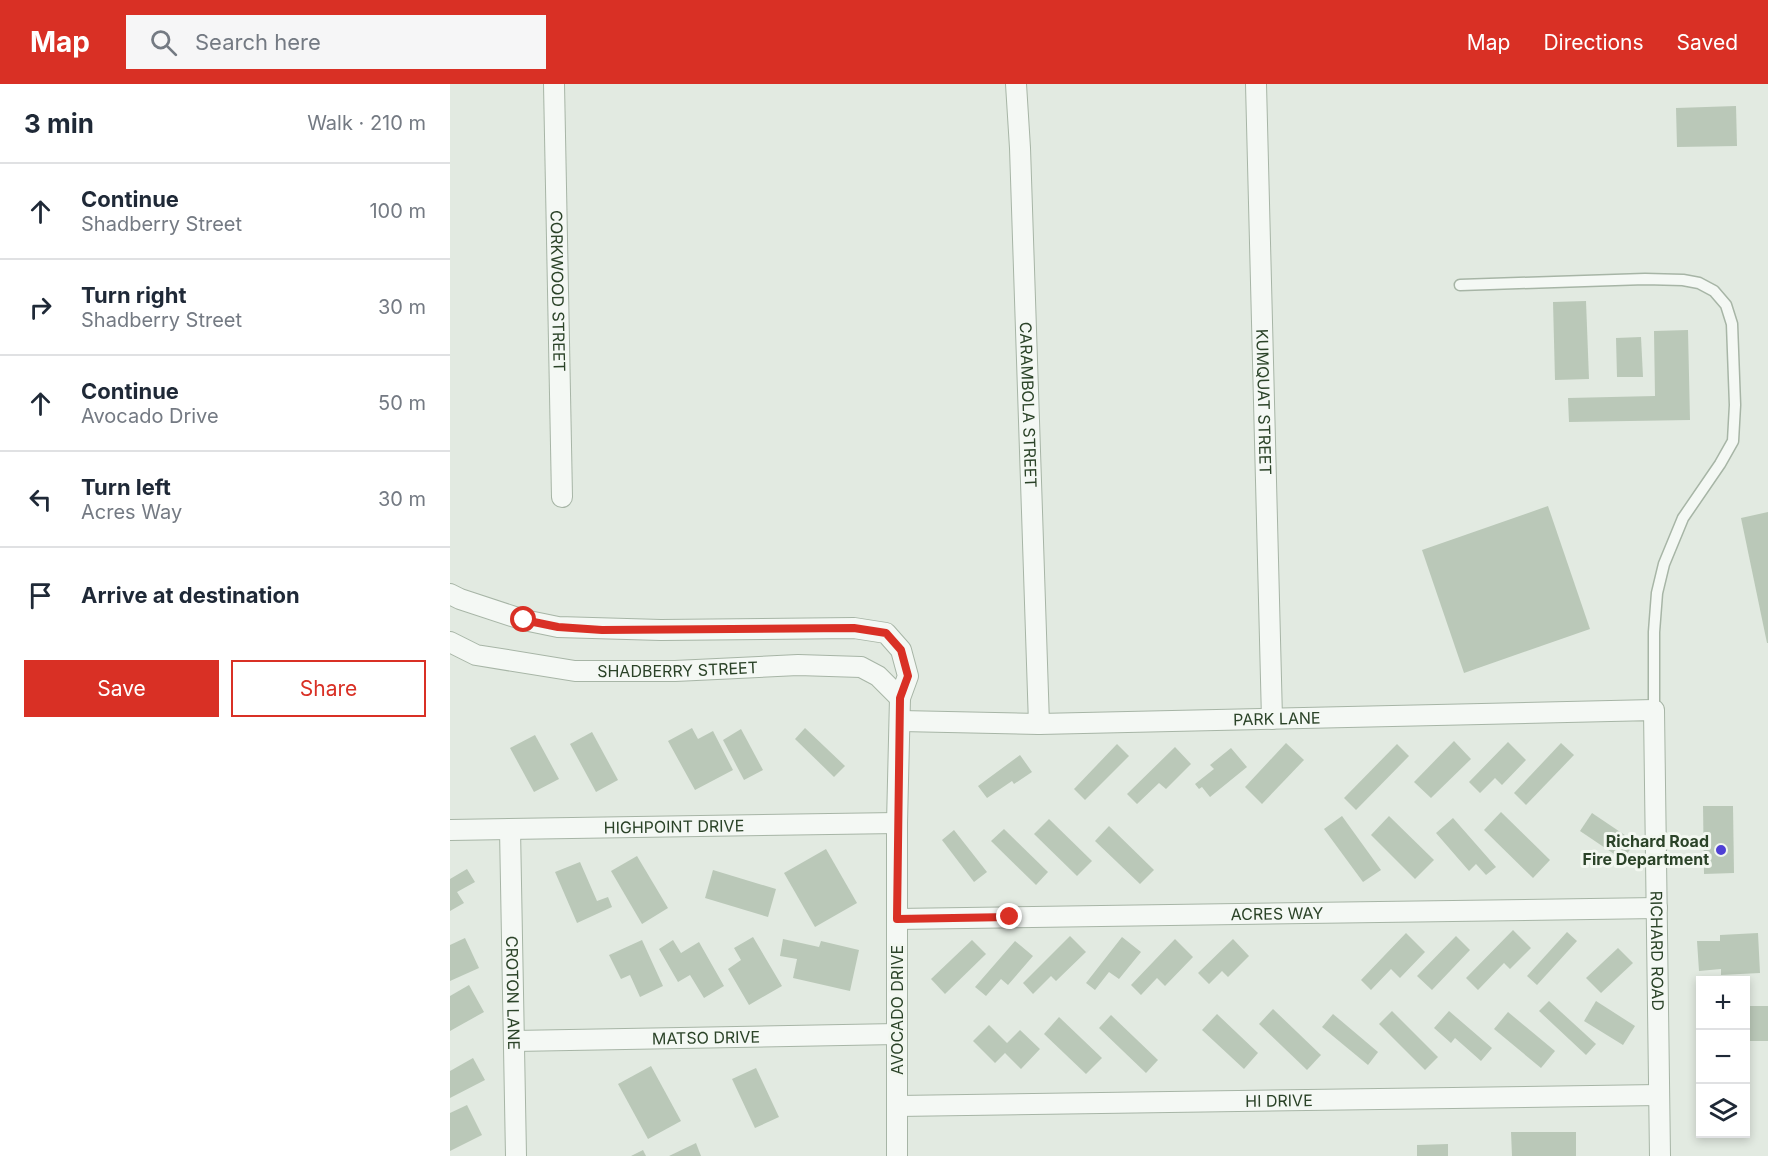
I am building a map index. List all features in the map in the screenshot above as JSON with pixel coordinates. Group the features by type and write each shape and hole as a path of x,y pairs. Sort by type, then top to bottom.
{"street":[{"name":"CORKWOOD STREET","path":"554,84 562,497"},
{"name":"CARAMBOLA STREET","path":"1016,84 1021,160 1039,724"},
{"name":"KUMQUAT STREET","path":"1256,84 1272,718"},
{"path":"450,594 524,620 558,627 661,630 854,628 886,633 901,650 908,676 900,698 901,721"},
{"name":"SHADBERRY STREET","path":"450,642 476,655 575,671 675,671 798,665 861,667 878,676 900,698"},
{"name":"PARK LANE","path":"901,721 1039,724 1654,710"},
{"name":"RICHARD ROAD","path":"1654,710 1660,1156"},
{"name":"AVOCADO DRIVE","path":"897,1156 897,823 901,721"},
{"name":"HIGHPOINT DRIVE","path":"450,831 897,823"},
{"name":"CROTON LANE","path":"510,829 516,1156"},
{"name":"ACRES WAY","path":"897,919 1656,908"},
{"name":"MATSO DRIVE","path":"514,1041 897,1034"},
{"name":"HI DRIVE","path":"898,1106 1659,1095"}],"lane":[{"path":"1460,285 1645,279 1683,280 1699,283 1714,291 1726,305 1732,324 1735,405 1733,441 1683,518 1664,564 1657,593 1654,632 1654,710"}],"building":[{"path":"1736,106 1737,146 1677,147 1676,108"},
{"path":"1586,301 1589,379 1555,380 1553,302"},
{"path":"1688,330 1690,420 1569,422 1568,398 1655,396 1654,331"},
{"path":"1641,337 1643,377 1617,377 1616,338"},
{"path":"1548,506 1590,629 1464,673 1422,550"},
{"path":"1768,512 1768,643 1767,643 1741,518"},
{"path":"692,728 698,739 713,731 733,770 695,790 668,741"},
{"path":"805,728 845,766 834,777 795,739"},
{"path":"741,729 763,770 744,780 723,740"},
{"path":"592,732 618,780 596,792 570,744"},
{"path":"535,735 559,779 534,792 510,748"},
{"path":"1454,741 1471,759 1431,798 1414,782"},
{"path":"1508,742 1526,760 1502,785 1495,778 1480,793 1469,782"},
{"path":"1286,743 1304,760 1262,804 1245,787"},
{"path":"1561,743 1574,755 1526,805 1514,793"},
{"path":"1117,744 1129,756 1085,800 1074,789"},
{"path":"1397,744 1409,756 1356,810 1344,798"},
{"path":"1175,747 1191,764 1166,789 1159,783 1137,804 1127,794"},
{"path":"1231,748 1247,767 1210,797 1202,787 1199,789 1195,784 1214,769 1210,765"},
{"path":"1020,755 1032,772 1014,784 1012,781 987,798 978,786"},
{"path":"1703,806 1733,806 1734,873 1704,874"},
{"path":"1501,812 1550,860 1533,878 1484,830"},
{"path":"1592,813 1635,842 1623,860 1580,831"},
{"path":"1342,816 1381,870 1363,882 1324,829"},
{"path":"1389,816 1434,860 1415,879 1371,835"},
{"path":"1453,818 1496,867 1486,875 1476,864 1469,871 1436,833"},
{"path":"1049,819 1092,861 1077,876 1034,834"},
{"path":"1109,826 1154,870 1140,884 1095,841"},
{"path":"1004,829 1048,872 1036,885 991,841"},
{"path":"954,830 987,872 974,882 942,840"},
{"path":"826,849 857,903 815,927 784,873"},
{"path":"637,856 668,908 642,924 611,871"},
{"path":"580,862 597,901 608,897 612,907 577,923 555,872"},
{"path":"467,869 475,882 457,892 464,903 450,911 450,879"},
{"path":"713,870 776,889 768,917 705,898"},
{"path":"1513,930 1531,948 1510,969 1504,963 1478,990 1466,978"},
{"path":"1567,932 1577,941 1537,985 1527,976"},
{"path":"1406,933 1425,952 1400,978 1391,969 1371,990 1361,980"},
{"path":"1758,933 1760,973 1721,975 1721,969 1699,971 1697,941 1720,941 1720,935"},
{"path":"1070,936 1086,952 1056,981 1051,976 1033,994 1023,983"},
{"path":"1456,936 1470,950 1432,990 1417,976"},
{"path":"753,937 782,986 749,1005 728,969 741,960 734,948"},
{"path":"1122,937 1141,952 1119,979 1109,972 1095,990 1086,983"},
{"path":"465,938 479,968 450,981 450,945"},
{"path":"783,939 819,947 821,941 859,950 850,991 793,978 797,959 780,956"},
{"path":"1175,939 1193,957 1165,986 1157,978 1141,995 1131,985"},
{"path":"1233,939 1249,956 1228,977 1222,971 1209,984 1198,973"},
{"path":"642,940 663,986 640,997 630,975 621,979 609,955"},
{"path":"673,940 681,953 699,942 724,986 704,998 690,975 678,982 659,949"},
{"path":"972,940 986,954 945,994 931,979"},
{"path":"1015,941 1033,956 1008,985 1001,979 986,996 975,987"},
{"path":"1618,948 1633,963 1601,993 1586,978"},
{"path":"469,985 484,1012 450,1031 450,996"},
{"path":"1549,1001 1596,1044 1586,1055 1539,1011"},
{"path":"1596,1001 1635,1026 1623,1045 1584,1021"},
{"path":"1750,1006 1768,1006 1768,1041 1750,1041"},
{"path":"1273,1009 1321,1055 1307,1070 1259,1024"},
{"path":"1392,1011 1438,1057 1425,1070 1379,1024"},
{"path":"1449,1011 1492,1048 1481,1061 1455,1038 1451,1043 1434,1028"},
{"path":"1508,1012 1555,1051 1541,1068 1494,1029"},
{"path":"1217,1014 1258,1053 1244,1069 1202,1030"},
{"path":"1333,1014 1378,1052 1368,1065 1322,1027"},
{"path":"1111,1015 1158,1060 1146,1073 1099,1028"},
{"path":"1059,1017 1102,1058 1086,1074 1044,1034"},
{"path":"989,1025 1007,1043 1020,1030 1040,1049 1021,1069 1005,1053 995,1063 973,1041"},
{"path":"473,1058 485,1080 450,1098 450,1071"},
{"path":"651,1066 681,1121 648,1139 618,1084"},
{"path":"756,1068 779,1117 755,1128 732,1079"},
{"path":"467,1105 482,1135 450,1151 450,1113"},
{"path":"1511,1132 1576,1132 1576,1156 1512,1156"},
{"path":"696,1143 701,1156 669,1156"},
{"path":"1448,1144 1448,1156 1417,1156 1417,1145"},
{"path":"643,1150 646,1156 631,1156"}],"place":[{"name":"Richard Road Fire Department","path":"1721,850"}],"route":[{"path":"524,620 558,627 602,630 854,628 886,633 901,650 908,676 900,698 897,919 1010,917"}]}
